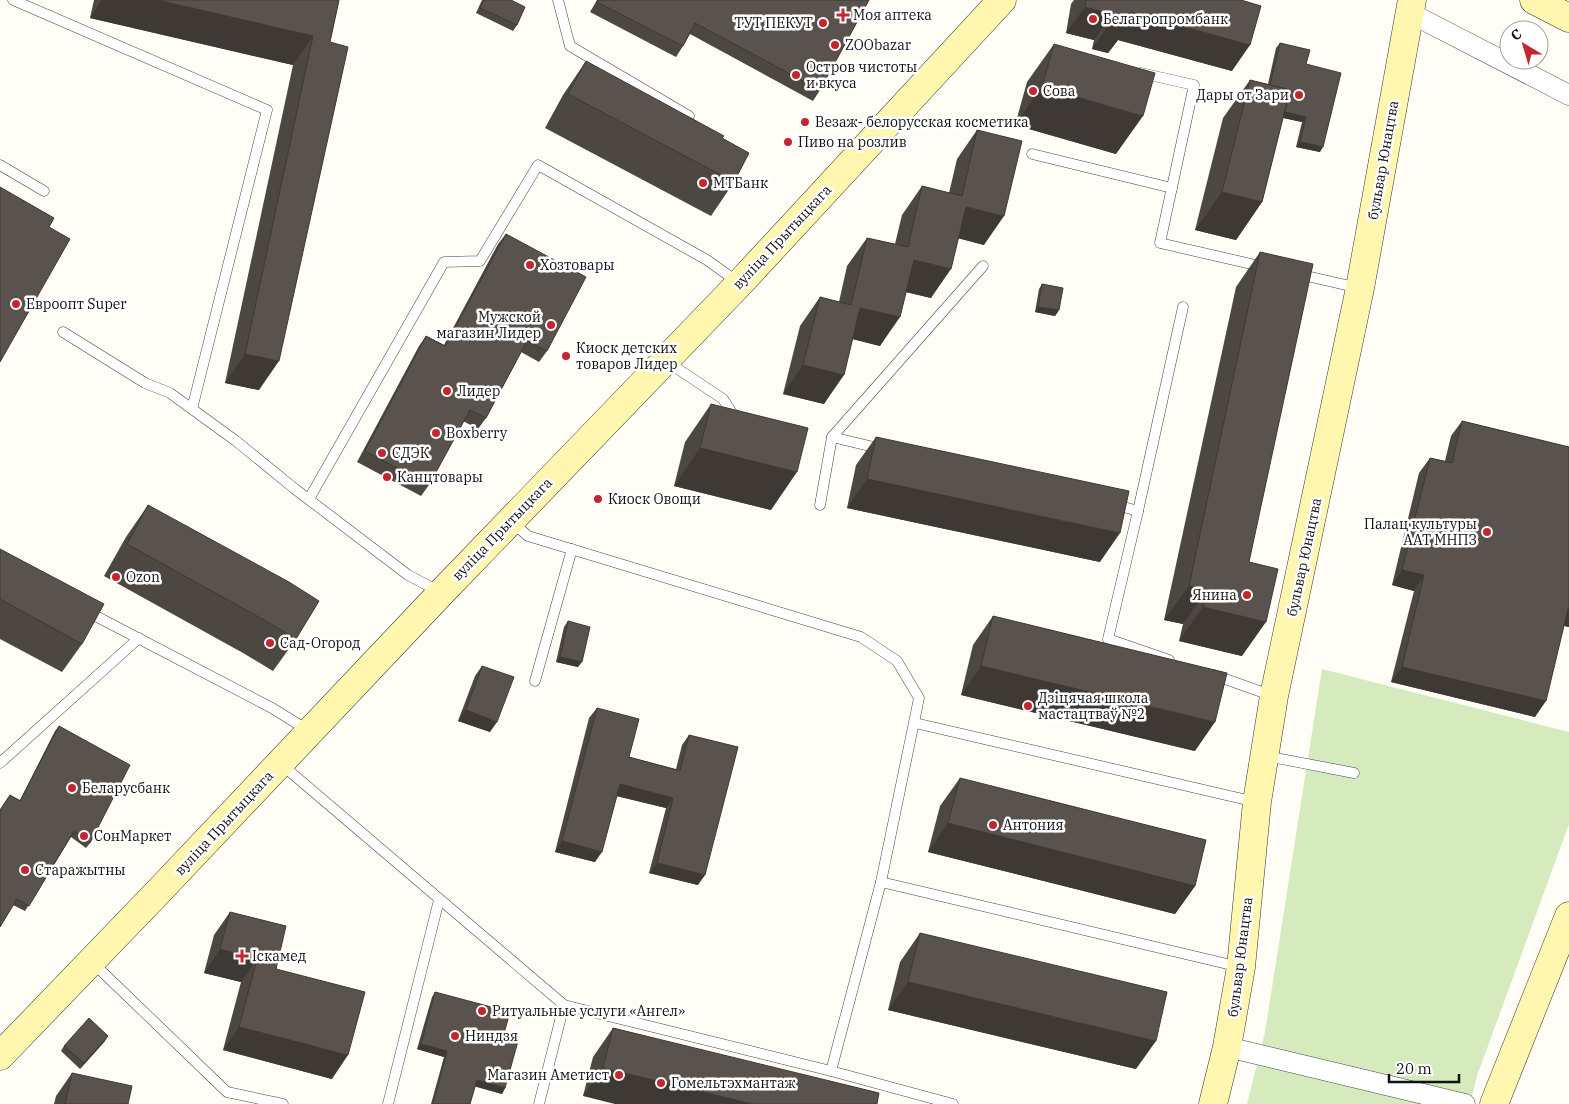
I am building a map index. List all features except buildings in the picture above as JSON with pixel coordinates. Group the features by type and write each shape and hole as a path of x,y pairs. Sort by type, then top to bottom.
{"street":[{"name":"вуліца Прытыцкага","path":"0,1056 441,593 740,283 1002,0"},
{"path":"1534,0 1569,18"},
{"name":"бульвар Юнацтва","path":"1213,1104 1227,1047 1240,967 1257,802 1274,696 1360,288 1411,6 1569,95"},
{"path":"1494,1104 1569,916"},
{"path":"1227,1047 1465,1104"}],"lane":[{"path":"13,0 266,110 192,408"},
{"path":"558,0 570,46 690,116"},
{"path":"1128,69 1194,85 1160,243 1360,288"},
{"path":"1032,154 1172,188"},
{"path":"309,498 444,262 480,261 538,165 707,260 740,283"},
{"path":"0,166 44,192"},
{"path":"820,505 832,437 983,266"},
{"path":"1182,664 1108,638 1183,307"},
{"path":"62,332 145,383 170,393 192,408 408,575 441,593"},
{"path":"665,361 722,399 736,420 744,422"},
{"path":"832,437 890,450"},
{"path":"1100,501 1138,511"},
{"path":"511,521 528,536 861,637 897,661 919,698 881,882 831,1071"},
{"path":"535,682 572,549"},
{"path":"78,606 272,708 310,732"},
{"path":"0,763 139,638"},
{"path":"1200,670 1274,696"},
{"path":"915,723 1257,802"},
{"path":"1265,756 1354,773"},
{"path":"280,763 564,1005 831,1071 953,1104"},
{"path":"881,882 1240,967"},
{"path":"388,1104 439,900"},
{"path":"91,962 227,1092 283,1104"},
{"path":"539,1104 564,1005"}],"green space":[{"path":"1322,669 1569,732 1569,824 1477,1076 1470,1104 1247,1104 1265,1032"}],"place":[{"name":"Моя аптека","path":"843,15"},
{"name":"Белагропромбанк","path":"1093,19"},
{"name":"ТУТ ПЕКУТ","path":"823,23"},
{"name":"ZOObazar","path":"835,45"},
{"name":"Остров чистоты и вкуса","path":"796,75"},
{"name":"Сова","path":"1033,91"},
{"name":"Дары от Зари","path":"1299,95"},
{"name":"Везаж- белорусская косметика","path":"805,122"},
{"name":"Пиво на розлив","path":"788,142"},
{"name":"МТБанк","path":"703,183"},
{"name":"Хозтовары","path":"530,265"},
{"name":"Евроопт Super","path":"16,304"},
{"name":"Мужской магазин Лидер","path":"551,325"},
{"name":"Киоск детских товаров Лидер","path":"566,356"},
{"name":"Лидер","path":"447,391"},
{"name":"Boxberry","path":"436,433"},
{"name":"СДЭК","path":"382,453"},
{"name":"Канцтовары","path":"387,477"},
{"name":"Киоск Овощи","path":"598,499"},
{"name":"Палац культуры ААТ МНПЗ","path":"1487,532"},
{"name":"Ozon","path":"116,577"},
{"name":"Янина","path":"1247,595"},
{"name":"Сад-Огород","path":"270,643"},
{"name":"Дзіцячая школа мастацтваў №2","path":"1028,706"},
{"name":"Беларусбанк","path":"72,788"},
{"name":"Антония","path":"993,825"},
{"name":"СонМаркет","path":"84,836"},
{"name":"Старажытны","path":"25,870"},
{"name":"Іскамед","path":"242,956"},
{"name":"Ритуальные услуги «Ангел»","path":"482,1011"},
{"name":"Ниндзя","path":"455,1036"},
{"name":"Магазин Аметист","path":"619,1075"},
{"name":"Гомельтэхмантаж","path":"661,1083"}]}
